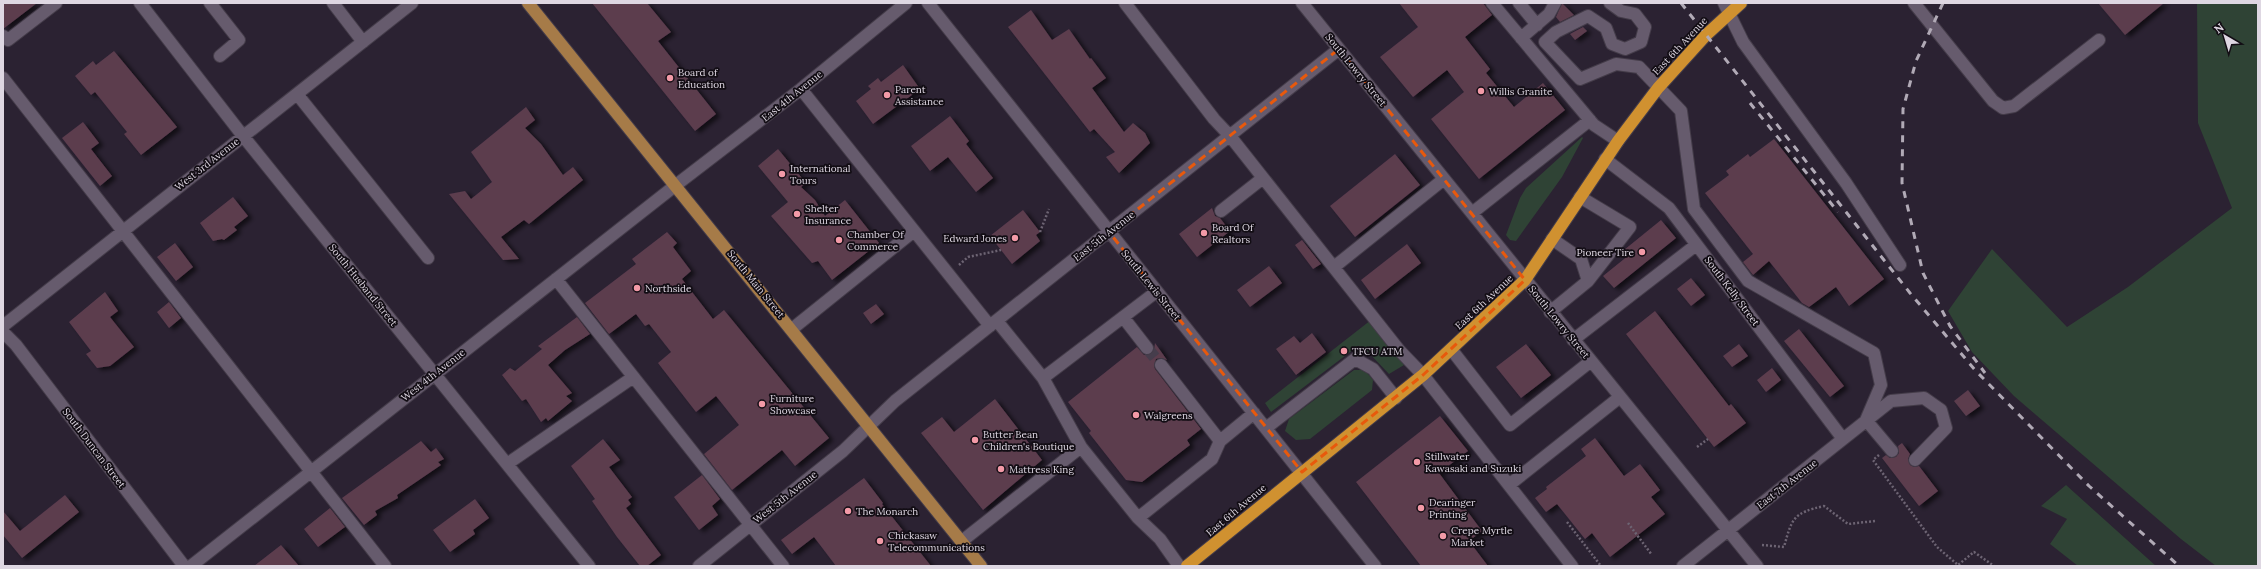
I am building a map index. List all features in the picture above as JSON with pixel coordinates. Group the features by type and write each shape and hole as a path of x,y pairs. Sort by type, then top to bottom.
{"highway":[{"name":"East 6th Avenue","path":"1187,566 1302,472 1396,398 1423,375 1525,280 1605,159 1658,88 1726,8 1741,3"}],"main road":[{"name":"South Main Street","path":"528,3 870,425 981,566"}],"street":[{"path":"3,36 8,40 56,3"},
{"name":"South Husband Street","path":"140,3 243,136 589,566"},
{"path":"210,3 239,40 220,56"},
{"path":"332,3 363,42"},
{"name":"West 3rd Avenue","path":"3,326 412,3"},
{"name":"East 4th Avenue","path":"676,185 801,89 906,3"},
{"name":"South Lewis Street","path":"928,3 1156,292 1302,472 1375,566"},
{"path":"1125,3 1214,118 1230,136 1399,350 1423,375 1572,566"},
{"name":"South Lowry Street","path":"1302,3 1550,312 1757,566"},
{"path":"1492,3 1590,120 1618,141"},
{"path":"1519,3 1537,25"},
{"path":"1521,38 1549,14 1555,3"},
{"path":"1610,3 1620,11 1635,14 1645,27 1641,42 1625,49 1612,44 1606,28 1588,16 1556,32 1545,42 1580,80 1616,64 1639,67 1681,111 1694,209 1748,281 1874,353 1881,385 1866,420 1890,449"},
{"path":"1914,3 1993,102 2003,108 2019,102 2099,40"},
{"path":"1726,8 1743,42 1846,183 1900,265"},
{"name":"East 5th Avenue","path":"870,425 895,401 1340,49"},
{"path":"3,78 385,566"},
{"path":"801,89 948,274 1043,378 1081,447 1138,518 1160,539 1179,566"},
{"path":"297,94 428,258"},
{"path":"1472,213 1590,120"},
{"name":"South Kelly Street","path":"1605,159 1669,208 1843,439"},
{"path":"1221,211 1263,178"},
{"path":"1334,267 1444,179"},
{"name":"West 4th Avenue","path":"190,566 676,185"},
{"path":"1550,312 1588,281 1630,227 1580,197"},
{"path":"792,329 914,231"},
{"path":"1552,239 1581,259 1588,281"},
{"path":"1573,340 1696,244"},
{"path":"556,280 632,378 783,566"},
{"path":"1043,378 1156,292"},
{"path":"1123,317 1147,348"},
{"name":"South Duncan Street","path":"3,332 16,345 184,566"},
{"path":"1451,349 1510,425 1591,361"},
{"path":"1266,428 1355,359 1373,369 1396,398"},
{"path":"1161,365 1220,441"},
{"path":"508,464 632,378"},
{"path":"1509,485 1620,397"},
{"name":"East 7th Avenue","path":"1683,566 1891,401 1924,398 1941,410 1946,428 1915,460"},
{"path":"1138,518 1212,458 1220,441 1254,413"},
{"name":"West 5th Avenue","path":"699,566 843,451 870,425"},
{"path":"962,542 1081,447"}],"path":[{"path":"1040,232 1049,209"},
{"path":"948,274 968,257 1001,250"},
{"path":"1697,447 1708,439"},
{"path":"1890,449 1873,460 1937,547 1958,565 1974,552 1994,566"},
{"path":"1762,545 1784,547 1791,522 1807,510 1824,506 1848,524 1875,521"},
{"path":"1567,522 1601,566"},
{"path":"1628,523 1652,555"}],"highlighted area":[{"path":"1339,49 1525,280 1423,375 1302,472 1109,232"}],"green space":[{"path":"2197,3 2258,3 2258,566 2216,566 2181,539 2014,396 1972,352 1948,311 1992,249 2067,327 2128,287 2232,208 2198,123"},
{"path":"1582,137 1583,138 1562,177 1516,241 1510,240 1506,235 1520,198 1526,188"},
{"path":"1371,320 1404,365 1389,374 1368,352 1358,346 1271,412 1265,403"},
{"path":"1354,370 1365,370 1373,380 1372,390 1310,439 1296,440 1285,431 1289,419"},
{"path":"2066,485 2156,566 2078,566 2050,544 2067,519 2041,506"}],"building":[{"path":"3,3 37,3 3,29"},
{"name":"Board of Education","path":"592,3 647,3 671,32 658,41 716,114 695,131"},
{"name":"Willis Granite","path":"1399,3 1483,3 1492,15 1465,37 1490,69 1486,73 1514,107 1543,83 1565,110 1479,179 1431,119 1464,92 1447,70 1413,97 1380,57 1418,27"},
{"path":"1562,3 1574,15 1560,22 1556,17"},
{"path":"2098,3 2164,3 2125,35"},
{"path":"1031,10 1052,40 1069,29 1090,59 1091,58 1106,78 1092,88 1124,132 1133,123 1145,133 1150,143 1119,173 1106,157 1115,152 1094,129 1090,132 1008,27"},
{"path":"1583,27 1587,31 1575,40 1570,34"},
{"path":"114,51 177,127 141,155 124,134 127,132 95,92 91,95 75,76 93,61 96,65"},
{"name":"Parent Assistance","path":"903,65 920,89 873,124 856,101 871,89 868,86 878,78 881,82"},
{"path":"526,107 535,120 525,128 541,144 563,175 573,167 583,180 529,224 524,220 501,237 519,259 503,260 449,194 465,191 471,199 492,182 471,152"},
{"path":"950,116 969,141 966,144 993,178 976,192 948,157 930,171 911,146"},
{"path":"83,122 99,143 91,149 112,176 100,186 62,138"},
{"path":"1774,139 1884,279 1849,306 1836,287 1809,307 1802,303 1769,261 1753,275 1743,262 1753,254 1705,193 1729,175 1726,171 1748,154 1750,157"},
{"path":"778,149 806,183 801,187 815,200 825,216 845,200 879,243 832,280 818,261 812,263 771,216 788,202 758,166"},
{"path":"1395,154 1420,185 1355,237 1330,206"},
{"path":"233,197 248,216 234,227 237,230 224,240 213,241 200,223"},
{"name":"Board Of Realtors","path":"1212,208 1215,216 1220,218 1230,231 1197,257 1179,234"},
{"name":"Edward Jones","path":"1023,210 1040,232 1036,235 1040,241 1012,264 990,236"},
{"name":"Pioneer Tire","path":"1661,220 1676,238 1614,288 1603,276 1629,255 1624,250"},
{"name":"Furniture Showcase","path":"667,232 677,243 673,247 691,271 682,279 713,319 724,310 829,438 795,466 782,450 732,490 704,454 739,425 716,396 696,412 658,363 671,352 649,324 645,326 636,314 609,334 585,303 636,264 632,259"},
{"path":"1302,240 1321,264 1313,269 1295,245"},
{"path":"175,243 193,267 176,281 157,257"},
{"path":"1407,244 1421,263 1375,299 1361,280"},
{"path":"1269,266 1282,283 1250,307 1237,290"},
{"path":"1691,278 1705,295 1691,306 1677,289"},
{"path":"105,292 118,311 110,317 134,347 110,366 97,368 86,354 91,351 69,322"},
{"path":"169,302 181,318 169,328 157,312"},
{"path":"876,304 884,314 871,324 863,313"},
{"path":"1655,311 1729,406 1731,404 1746,423 1714,447 1626,334"},
{"path":"577,317 590,334 565,350 548,365 572,393 566,396 572,401 548,421 546,418 541,422 526,399 522,401 502,375 510,368 515,371 542,349 538,346"},
{"path":"1799,329 1844,386 1830,397 1784,341"},
{"path":"1312,333 1326,352 1296,375 1276,349 1294,336 1300,343"},
{"name":"Walgreens","path":"1155,343 1167,360 1160,358 1156,359 1154,366 1155,369 1201,429 1187,440 1190,445 1142,482 1126,480 1089,433 1091,431 1068,402 1137,347 1144,355 1151,354 1154,350"},
{"path":"1526,344 1551,375 1521,398 1496,367"},
{"path":"1739,344 1748,356 1732,367 1723,356"},
{"path":"1772,368 1781,380 1766,392 1757,380"},
{"path":"1968,390 1980,406 1966,416 1954,401"},
{"path":"995,399 1042,460 983,510 921,433 942,417 954,432"},
{"path":"1440,416 1468,451 1439,473 1482,531 1469,541 1488,566 1421,566 1356,482"},
{"path":"1595,438 1624,476 1640,464 1660,490 1651,497 1665,514 1610,557 1592,533 1585,539 1557,504 1546,512 1535,498 1547,489 1546,487 1586,456 1581,449"},
{"path":"603,439 620,460 609,467 632,497 628,500 631,504 626,508 661,555 647,566 640,566 617,537 592,501 595,499 571,466"},
{"path":"421,441 431,452 436,448 444,459 438,462 441,465 397,495 398,498 375,511 377,515 364,525 342,498"},
{"path":"1902,443 1910,454 1908,459 1910,465 1914,467 1919,466 1938,491 1919,506 1882,458 1886,455 1890,458 1896,457 1899,453 1898,446"},
{"path":"702,475 720,499 712,506 718,515 699,530 674,497"},
{"path":"864,478 883,503 882,504 931,566 836,566 814,537 792,554 781,540"},
{"path":"65,495 79,512 22,558 3,535 3,511 20,531"},
{"path":"475,499 489,518 473,530 475,534 450,552 433,530"},
{"path":"330,508 345,527 318,547 304,529"},
{"path":"281,545 299,566 254,566"}],"tunnel":[{"path":"1147,348 1161,365"}],"railway":[{"path":"1681,3 1910,293 1975,370 2089,486 2179,566"},
{"path":"1943,3 1916,61 1903,109 1902,183 1923,273 1950,326 1985,373"},
{"path":"1750,103 1838,212"}],"place":[{"name":"Board of Education","path":"670,78"},
{"name":"Willis Granite","path":"1481,91"},
{"name":"Parent Assistance","path":"887,95"},
{"name":"International Tours","path":"782,174"},
{"name":"Shelter Insurance","path":"797,214"},
{"name":"Board Of Realtors","path":"1204,233"},
{"name":"Edward Jones","path":"1015,238"},
{"name":"Chamber Of Commerce","path":"839,240"},
{"name":"Pioneer Tire","path":"1642,252"},
{"name":"Northside","path":"637,288"},
{"name":"TFCU ATM","path":"1344,351"},
{"name":"Furniture Showcase","path":"762,404"},
{"name":"Walgreens","path":"1136,415"},
{"name":"Butter Bean Children's Boutique","path":"975,440"},
{"name":"Stillwater Kawasaki and Suzuki","path":"1417,462"},
{"name":"Mattress King","path":"1001,469"},
{"name":"Dearinger Printing","path":"1421,508"},
{"name":"The Monarch","path":"848,511"},
{"name":"Crepe Myrtle Market","path":"1443,536"},
{"name":"Chickasaw Telecommunications","path":"880,541"}]}
